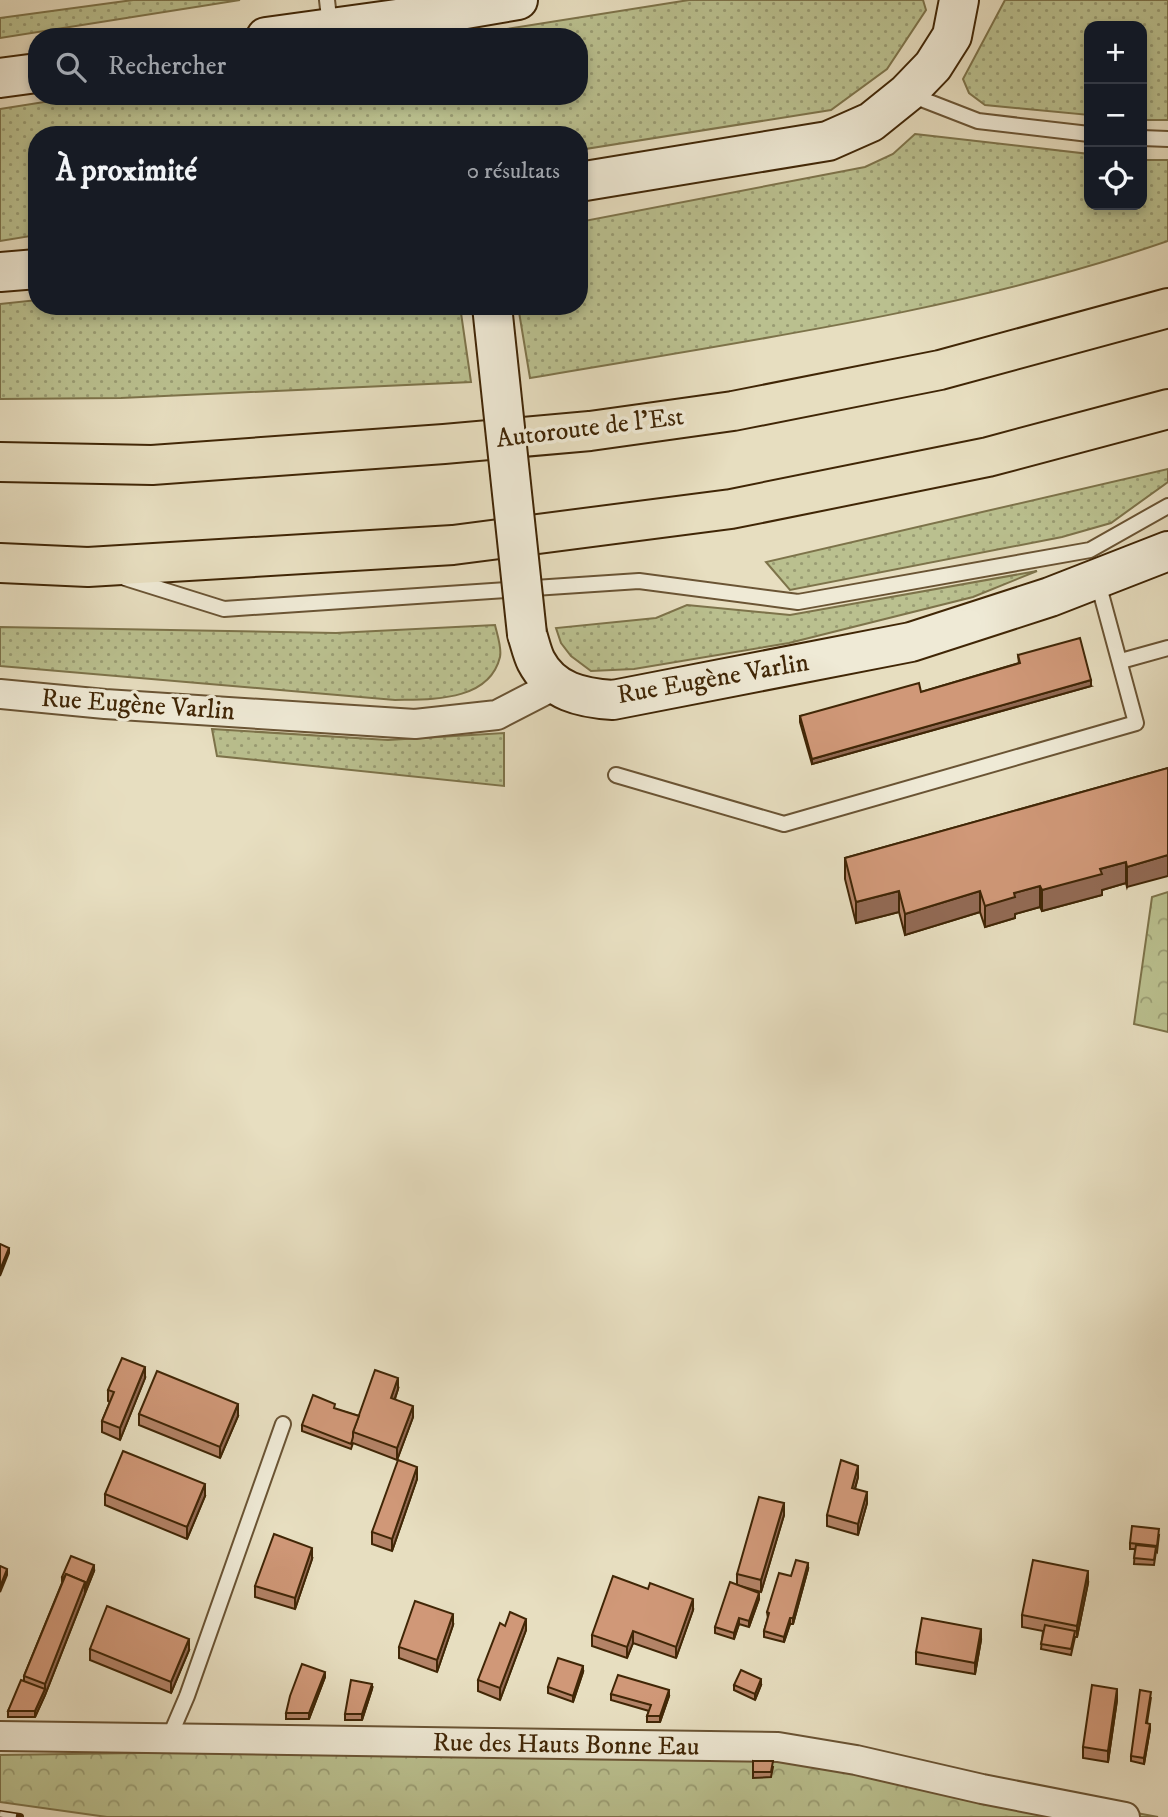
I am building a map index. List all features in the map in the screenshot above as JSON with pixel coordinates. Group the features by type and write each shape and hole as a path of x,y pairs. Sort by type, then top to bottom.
{"highway":[{"name":"Autoroute de l’Est","path":"0,462 152,465 590,431 733,411 940,370 1168,309"},
{"path":"0,564 88,567 453,545 732,509 988,457 1168,409"}],"main road":[{"path":"289,28 328,13 448,12 518,0"},
{"path":"588,181 828,141 871,122 907,93 933,66 952,36 959,0"},
{"path":"0,78 28,75"},
{"path":"0,272 28,270"},
{"path":"493,315 527,634 536,662 555,684"},
{"name":"Rue Eugène Varlin","path":"555,684 583,698 613,700 911,642 1093,565 1168,551"}],"street":[{"name":"Rue Eugène Varlin","path":"0,694 105,705 415,724 496,715 555,684"},
{"name":"Rue des Hauts Bonne Eau","path":"0,1736 778,1747 856,1760 982,1789 1125,1817"}],"lane":[{"path":"907,93 978,121 1084,133"},
{"path":"1147,138 1168,139"},
{"path":"88,567 224,608 639,581 798,602 1093,565 1168,506"},
{"path":"617,775 783,824 1136,723 1093,565"},
{"path":"1121,660 1168,648"},
{"path":"169,1738 187,1696 283,1424"}],"green space":[{"path":"133,0 240,0 63,28 28,28 28,34 0,38 0,18"},
{"path":"689,0 923,0 926,10 887,69 831,110 588,149 588,126 28,126 28,236 0,241 0,109 28,105 588,105 588,28 513,28"},
{"path":"1005,0 1168,0 1168,120 1147,120 1147,21 1084,21 1084,115 985,105 969,93 963,79"},
{"path":"915,134 1084,153 1084,210 1147,210 1147,160 1168,160 1168,241 1090,266 932,306 772,337 530,378 520,315 588,315 588,220 865,167 893,154"},
{"path":"28,301 28,315 461,315 471,382 121,398 0,399 0,304"},
{"path":"1168,469 1168,482 1111,523 1062,537 790,590 766,562"},
{"path":"1037,571 973,597 789,643 634,669 591,671 571,656 561,643 556,628 656,618 687,605 790,615"},
{"path":"495,625 500,657 494,672 484,683 471,690 441,698 395,700 0,666 0,627 336,633"},
{"path":"212,729 388,740 504,733 504,786 217,756"},
{"path":"1168,892 1168,1032 1134,1024 1152,897"},
{"path":"766,1744 1158,1817 107,1817 0,1802 0,1755"}],"building":[{"path":"1080,638 1091,680 812,759 800,716 919,683 921,692 1020,663 1018,655"},
{"path":"1168,768 1168,855 1127,867 1126,862 1100,869 1102,874 1042,890 1040,886 1014,893 1015,897 985,906 980,891 905,914 899,891 856,902 845,858"},
{"path":"0,1244 9,1248 0,1270"},
{"path":"122,1358 145,1367 120,1428 102,1421 114,1392 108,1390"},
{"path":"375,1370 398,1378 391,1398 413,1406 397,1448 353,1432"},
{"path":"157,1371 238,1404 220,1447 139,1414"},
{"path":"313,1395 335,1404 334,1408 359,1416 351,1444 302,1425"},
{"path":"123,1451 205,1484 187,1527 105,1494"},
{"path":"398,1460 417,1467 392,1539 372,1532"},
{"path":"841,1460 858,1466 852,1488 867,1492 858,1524 827,1515"},
{"path":"759,1497 784,1503 761,1580 737,1574"},
{"path":"1132,1526 1159,1529 1157,1546 1130,1543"},
{"path":"274,1534 312,1548 295,1598 255,1586"},
{"path":"1136,1545 1156,1547 1154,1560 1134,1558"},
{"path":"71,1556 94,1565 85,1587 85,1582 66,1574 62,1577"},
{"path":"796,1560 808,1563 793,1618 790,1618 784,1637 764,1631 779,1573 791,1576"},
{"path":"1033,1560 1088,1571 1077,1626 1022,1615"},
{"path":"0,1566 7,1569 0,1587"},
{"path":"66,1574 85,1582 45,1684 24,1676"},
{"path":"613,1576 648,1589 650,1583 693,1599 676,1647 633,1631 627,1647 592,1635"},
{"path":"730,1582 759,1593 749,1621 739,1618 734,1633 715,1627"},
{"path":"415,1601 453,1614 437,1660 399,1647"},
{"path":"107,1606 189,1639 171,1682 90,1649"},
{"path":"510,1612 526,1619 500,1688 478,1680 500,1623 505,1626"},
{"path":"922,1618 981,1629 975,1663 916,1652"},
{"path":"1045,1625 1075,1631 1071,1649 1041,1644"},
{"path":"558,1658 583,1666 573,1696 548,1687"},
{"path":"302,1664 325,1672 309,1713 286,1713 290,1696"},
{"path":"741,1670 761,1679 755,1694 734,1685"},
{"path":"618,1675 669,1690 660,1716 647,1716 651,1705 611,1694"},
{"path":"21,1680 45,1689 35,1711 8,1711"},
{"path":"351,1680 372,1684 362,1714 345,1714"},
{"path":"1092,1685 1117,1689 1108,1751 1083,1747"},
{"path":"1140,1690 1151,1692 1146,1723 1150,1724 1144,1758 1131,1756"},
{"path":"753,1761 773,1761 771,1772 753,1772"}],"railway":[{"path":"0,1814 20,1817"}]}
